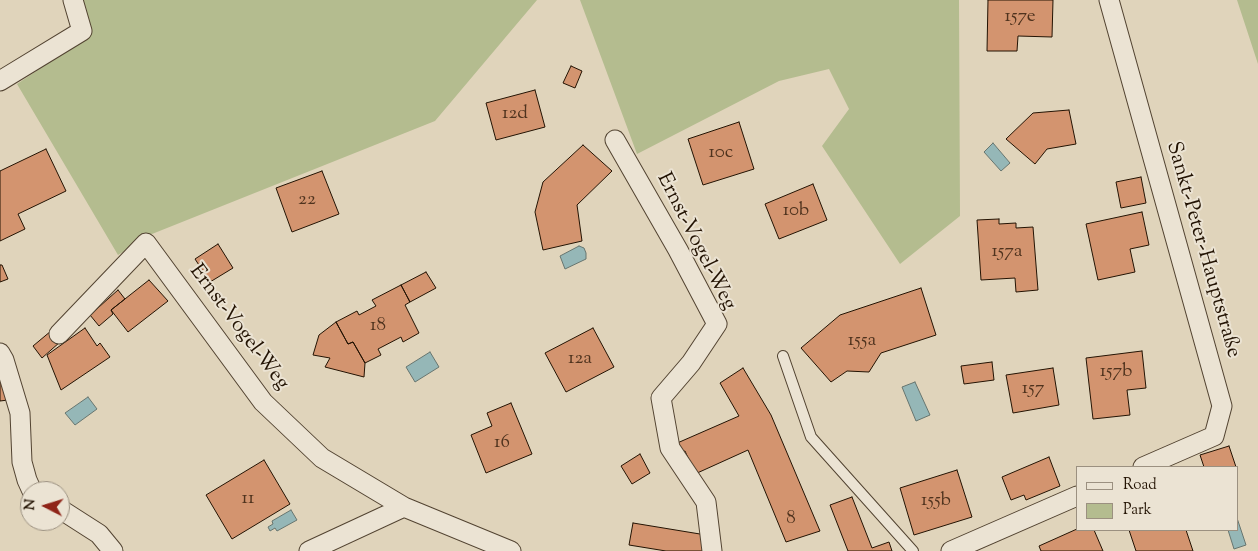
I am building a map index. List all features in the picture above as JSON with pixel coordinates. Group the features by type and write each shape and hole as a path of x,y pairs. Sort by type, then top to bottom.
{"street":[{"path":"0,81 82,31 74,0"},
{"name":"Sankt-Peter-Hauptstraße","path":"1109,0 1222,406 1214,436 1144,466"},
{"name":"Ernst-Vogel-Weg","path":"615,140 678,250 717,324 691,363 661,398 670,448 706,502 712,551"},
{"name":"Ernst-Vogel-Weg","path":"59,334 146,243 263,402 322,458 404,507 511,551"},
{"path":"0,353 4,360 20,413 22,462 27,481"},
{"path":"951,551 1076,496"},
{"path":"309,551 404,507"},
{"path":"70,515 99,534 113,551"}],"lane":[{"path":"783,356 811,437 913,551"}],"green space":[{"path":"77,0 537,0 435,121 152,234 118,255 17,84 90,35"},
{"path":"580,0 959,0 960,216 900,264 822,146 849,109 829,69 779,81 637,154"},
{"path":"1237,0 1258,0 1258,64"}],"water":[{"path":"993,143 1010,163 1001,171 984,152"},
{"path":"579,246 584,248 586,259 565,269 560,256"},
{"path":"430,352 439,367 415,382 406,367"},
{"path":"915,382 930,415 916,421 902,387"},
{"path":"88,397 97,409 75,425 65,413"},
{"path":"291,510 297,520 277,531 275,528 270,531 268,527 273,524 272,521"},
{"path":"1238,521 1246,545 1234,549 1228,531 1238,531"}],"building":[{"path":"988,0 1053,0 1052,37 1018,36 1017,51 987,51"},
{"path":"571,66 582,71 575,88 563,83"},
{"path":"535,90 545,127 496,140 486,103"},
{"path":"1069,110 1076,144 1047,149 1035,164 1006,139 1033,113"},
{"path":"739,122 754,169 703,185 688,139"},
{"path":"583,145 612,171 577,205 582,241 543,250 535,212 543,182"},
{"path":"46,149 66,191 18,214 25,229 0,241 0,171"},
{"path":"322,171 339,214 292,232 276,188"},
{"path":"1141,177 1146,203 1121,208 1116,182"},
{"path":"813,184 827,220 779,239 765,204"},
{"path":"1142,212 1149,245 1130,249 1135,272 1098,280 1086,224"},
{"path":"999,219 999,224 1016,223 1016,228 1033,227 1038,290 1016,292 1015,278 981,280 977,220"},
{"path":"218,244 233,268 210,282 195,259"},
{"path":"0,265 2,265 8,279 0,282"},
{"path":"426,272 436,288 410,302 401,285"},
{"path":"149,280 168,301 128,332 111,310"},
{"path":"401,285 410,302 405,305 419,333 403,342 401,337 378,349 381,355 365,363 353,342 348,344 336,322 357,311 359,315 376,306 372,300"},
{"path":"921,288 936,335 881,353 869,372 847,371 831,382 801,348 840,315"},
{"path":"118,290 125,299 111,310 113,314 99,326 90,315"},
{"path":"336,322 348,344 353,342 365,363 364,377 325,367 330,358 313,355 319,335"},
{"path":"85,328 97,346 100,343 110,357 61,390 47,355"},
{"path":"593,328 614,367 566,392 545,353"},
{"path":"51,331 60,342 42,358 33,346"},
{"path":"1142,351 1146,388 1127,390 1130,415 1093,419 1086,358"},
{"path":"992,362 994,380 964,384 961,366"},
{"path":"743,368 771,415 820,531 786,542 748,450 695,474 685,451 679,453 675,444 739,416 720,383"},
{"path":"1053,368 1059,405 1013,413 1006,375"},
{"path":"0,373 8,400 0,401"},
{"path":"511,403 532,454 486,473 471,435 492,426 487,413"},
{"path":"1229,446 1236,466 1204,466 1200,455"},
{"path":"640,454 650,473 632,484 621,466"},
{"path":"1049,457 1060,486 1026,500 1024,495 1011,500 1002,477"},
{"path":"264,460 290,504 232,539 206,495"},
{"path":"957,470 972,517 914,535 900,488"},
{"path":"852,497 872,548 889,542 892,551 848,551 830,505"},
{"path":"633,523 706,535 703,551 666,551 629,545"},
{"path":"1076,529 1076,531 1094,531 1103,551 1041,551 1039,546"},
{"path":"1129,531 1186,531 1193,551 1136,551"}]}
